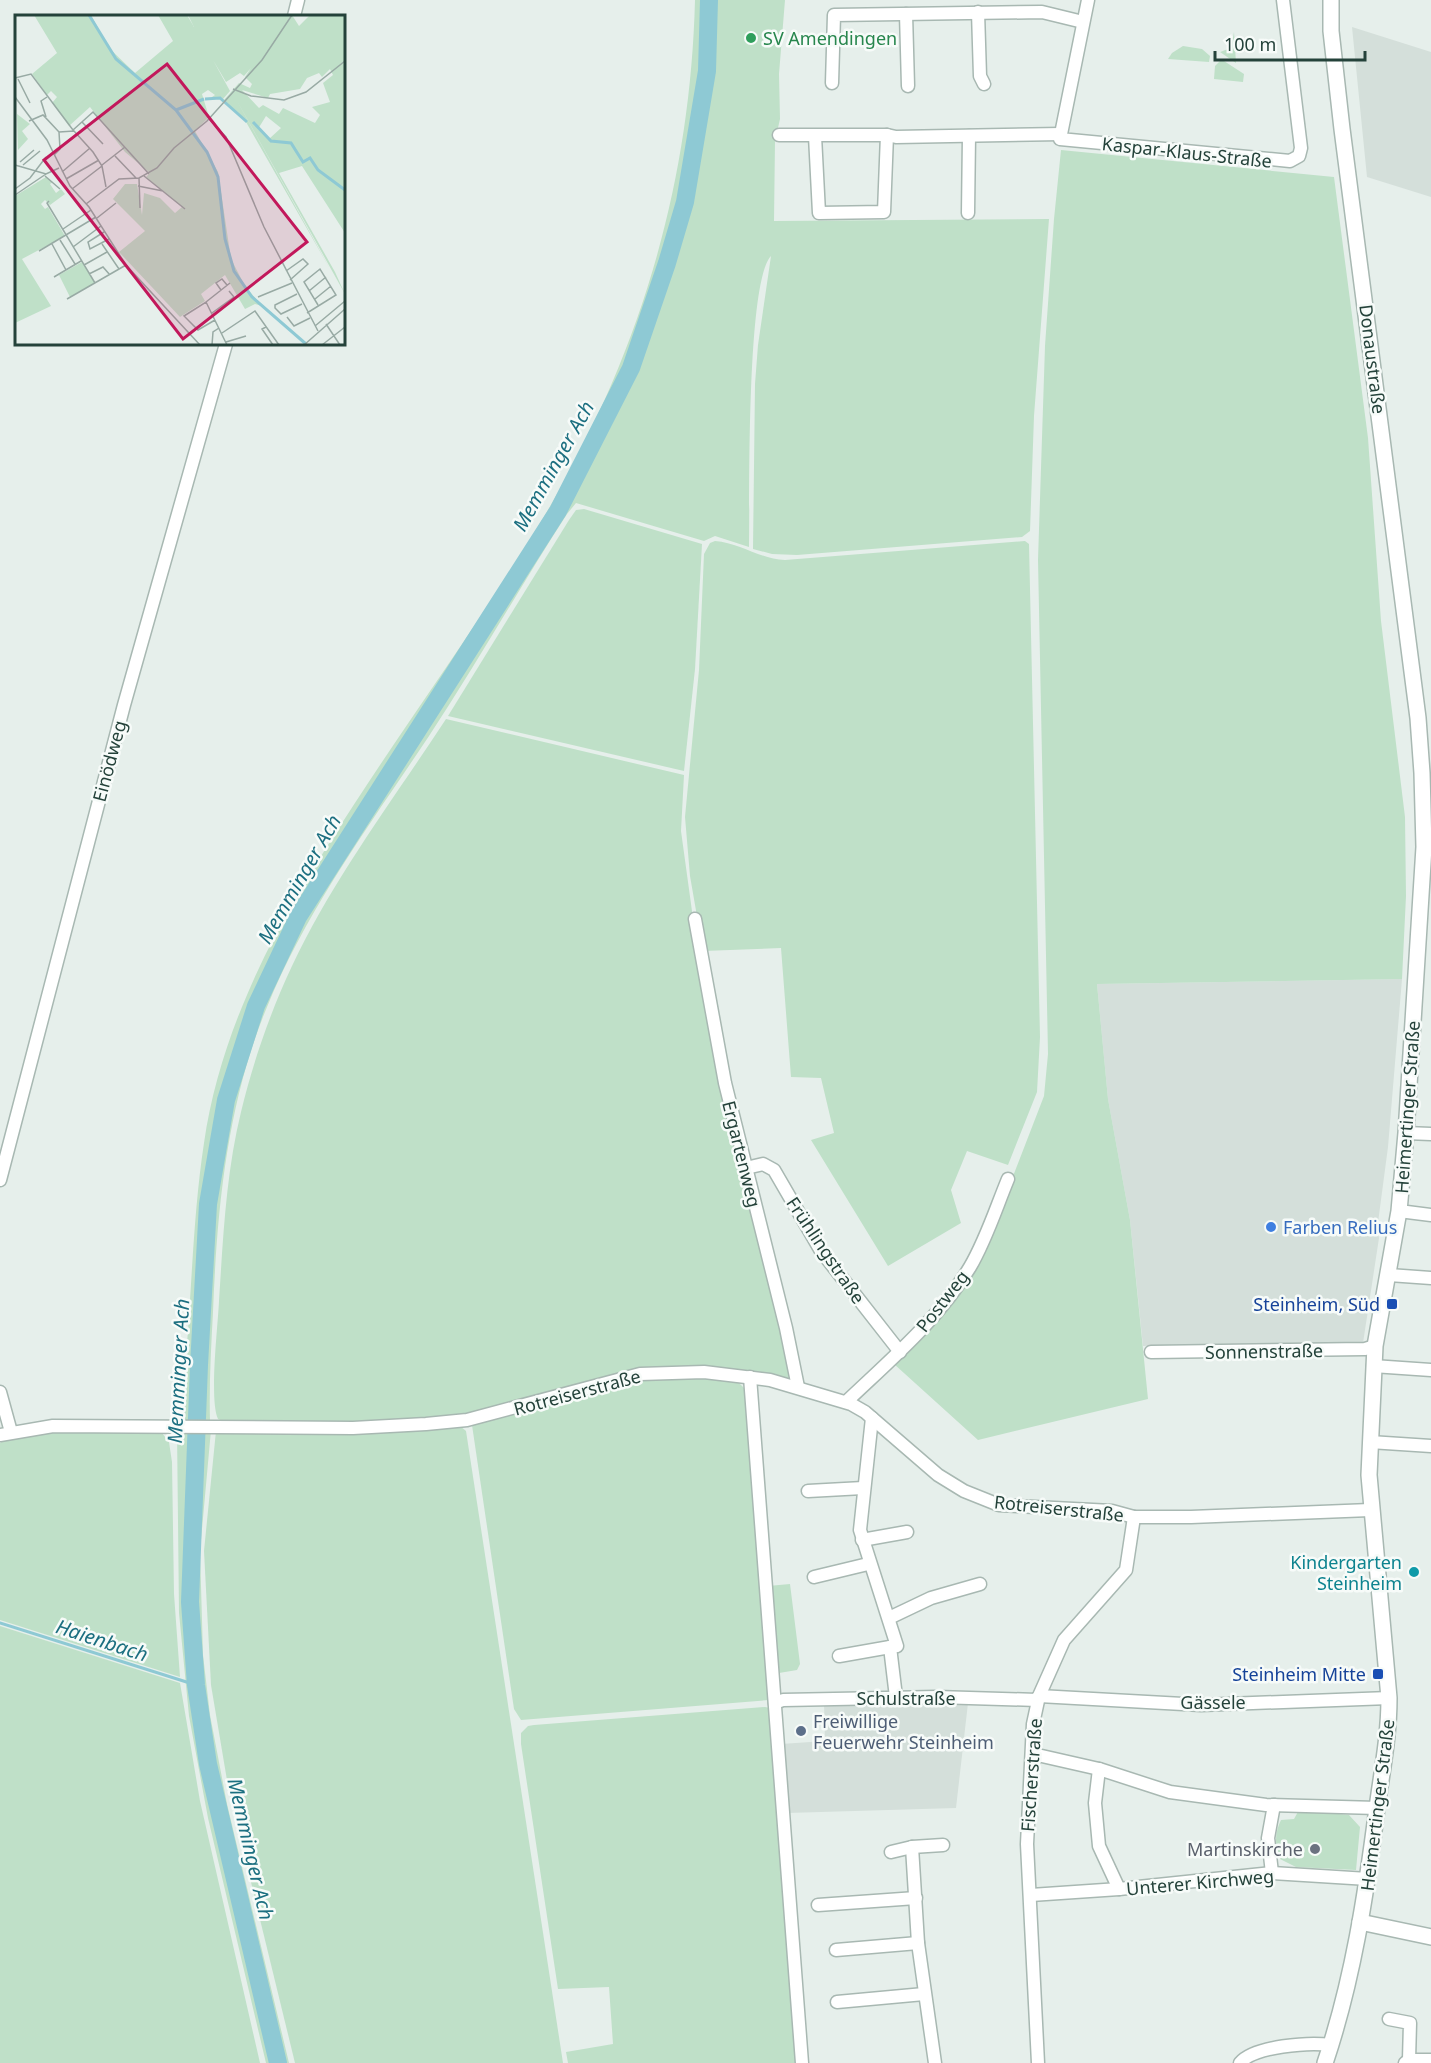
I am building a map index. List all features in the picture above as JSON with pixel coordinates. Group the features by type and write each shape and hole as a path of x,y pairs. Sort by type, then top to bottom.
{"street":[{"path":"294,15 298,0"},
{"path":"778,135 1060,137 1088,0"},
{"name":"Kaspar-Klaus-Straße","path":"1060,137 1244,159 1286,161 1296,159 1301,148 1283,0"},
{"name":"Donaustraße","path":"1331,0 1331,31 1338,96 1418,718"},
{"path":"978,12 980,76 984,84"},
{"path":"832,83 834,15 1042,12 1083,22"},
{"path":"906,14 908,86"},
{"path":"816,136 819,213 884,212 887,135"},
{"path":"968,213 969,136"},
{"name":"Einödweg","path":"0,1180 124,705 226,345"},
{"name":"Heimertinger Straße","path":"1325,2063 1360,1922 1388,1730 1389,1698 1370,1510 1370,1442 1373,1366 1399,1211 1427,847 1418,718"},
{"name":"Ergartenweg","path":"695,919 721,1064 786,1328 798,1387"},
{"path":"1406,1133 1431,1134"},
{"name":"Frühlingstraße","path":"746,1168 763,1164 774,1170 821,1251 900,1352"},
{"name":"Postweg","path":"846,1401 900,1352 932,1318 969,1268 1008,1179"},
{"path":"1399,1211 1431,1215"},
{"path":"1389,1275 1431,1278"},
{"name":"Sonnenstraße","path":"1151,1352 1365,1349 1376,1346"},
{"path":"1373,1366 1431,1370"},
{"name":"Rotreiserstraße","path":"5,1434 53,1426 352,1428 426,1424 478,1418 640,1374 686,1371 750,1377 798,1387 846,1401 872,1418 938,1475 999,1505 1113,1511 1134,1516 1191,1517 1370,1510"},
{"path":"750,1377 802,2063"},
{"path":"0,1392 5,1434"},
{"path":"839,1656 897,1646 868,1564 860,1530 872,1418"},
{"path":"1370,1442 1431,1446"},
{"path":"808,1491 863,1488"},
{"name":"Fischerstraße","path":"1038,2063 1027,1844 1033,1724 1038,1698 1058,1651 1071,1629 1126,1570 1134,1516"},
{"path":"862,1540 907,1532"},
{"path":"814,1577 868,1564"},
{"path":"889,1618 931,1599 980,1584"},
{"path":"890,1647 896,1697"},
{"name":"Schulstraße","path":"775,1703 896,1697 1038,1698"},
{"name":"Gässele","path":"1038,1698 1201,1705 1389,1698"},
{"path":"1033,1754 1099,1769 1170,1792 1274,1805 1377,1808"},
{"path":"1099,1769 1095,1803 1099,1846 1119,1889"},
{"path":"1272,1873 1268,1838 1274,1805"},
{"path":"891,1852 912,1847 942,1845"},
{"path":"912,1847 918,1942 934,2063"},
{"name":"Unterer Kirchweg","path":"1031,1895 1119,1889 1272,1873 1368,1879"},
{"path":"818,1905 916,1898"},
{"path":"1360,1922 1431,1937"},
{"path":"836,1950 918,1942"},
{"path":"837,2002 924,1994"},
{"path":"1389,2019 1410,2023 1407,2062 1431,2060"},
{"path":"1240,2063 1247,2055 1278,2048 1331,2045"}],"shaded area":[{"path":"1352,27 1431,52 1431,197 1367,177"},
{"path":"1402,979 1388,1147 1377,1230 1379,1238 1363,1343 1143,1346 1130,1220 1108,1099 1097,984"},
{"path":"824,1703 968,1703 956,1808 787,1813 781,1744 825,1741"}],"green space":[{"path":"695,0 785,0 779,74 780,119 775,141 774,221 1049,219 1034,416 1030,531 1022,537 797,555 772,554 753,549 755,384 758,345 771,256 763,274 753,347 749,547 715,536 704,541 576,503 567,514 447,708 341,867 301,936 267,1007 242,1081 226,1157 215,1273 210,1367 210,1422 179,1421 199,1178 215,1086 233,1030 258,970 296,898 353,806 533,535 601,409 628,344 650,278 668,211 682,142 691,72"},
{"path":"1234,32 1236,63 1220,52 1231,48"},
{"path":"1183,46 1202,49 1210,56 1209,62 1168,59 1172,53"},
{"path":"1220,61 1224,61 1244,74 1243,82 1214,79 1215,66"},
{"path":"1061,150 1334,177 1368,438 1381,621 1405,817 1406,896 1402,979 1097,984 1108,1099 1130,1220 1148,1399 978,1440 894,1364 935,1319 1005,1197 1044,1096 1048,1054 1038,560 1045,346"},
{"path":"584,509 702,544 695,669 684,771 448,716 569,520 576,510"},
{"path":"715,541 767,557 785,560 1025,541 1029,544 1040,1037 1037,1092 1008,1165 967,1151 951,1190 961,1223 888,1266 811,1140 834,1133 821,1078 791,1077 781,948 703,951 690,876 685,817 699,670 704,554 710,543"},
{"path":"446,719 684,775 681,831 695,933 783,1326 789,1379 688,1367 459,1417 396,1422 225,1422 218,1419 214,1396 215,1362 226,1206 236,1135 257,1056 284,984 308,934 364,840"},
{"path":"677,1375 736,1380 745,1389 769,1700 521,1720 514,1709 472,1425 621,1382"},
{"path":"460,1426 466,1431 563,2063 295,2063 229,1792 211,1685 204,1551 216,1431"},
{"path":"177,1430 211,1430 200,1551 203,1655 210,1715 227,1804 289,2063 266,2063 208,1818 189,1716 179,1613"},
{"path":"41,1431 162,1433 169,1442 172,1462 174,1594 180,1677 0,1620 0,1443 8,1438"},
{"path":"790,1584 800,1664 797,1670 779,1673 768,1586"},
{"path":"0,1626 180,1683 200,1801 260,2063 0,2063"},
{"path":"770,1708 798,2063 568,2063 566,2052 613,2044 609,1987 558,1989 521,1733 528,1726 534,1725"},
{"path":"1299,1810 1349,1815 1360,1827 1356,1870 1296,1867 1280,1859 1276,1840 1277,1830 1281,1820 1294,1819"}],"waterway":[{"name":"Memminger Ach","path":"278,2063 208,1764 196,1685 190,1602 208,1204 226,1100 256,1006 298,917 558,511 631,368 685,202 707,71 709,0"},
{"name":"Haienbach","path":"0,1623 196,1685"}],"place":[{"name":"SV Amendingen","path":"751,38"},
{"name":"Farben Relius","path":"1271,1227"},
{"name":"Steinheim, Süd","path":"1392,1304"},
{"name":"Kindergarten Steinheim","path":"1414,1572"},
{"name":"Steinheim Mitte","path":"1378,1674"},
{"name":"Freiwillige Feuerwehr Steinheim","path":"801,1731"},
{"name":"Martinskirche","path":"1315,1849"}]}
